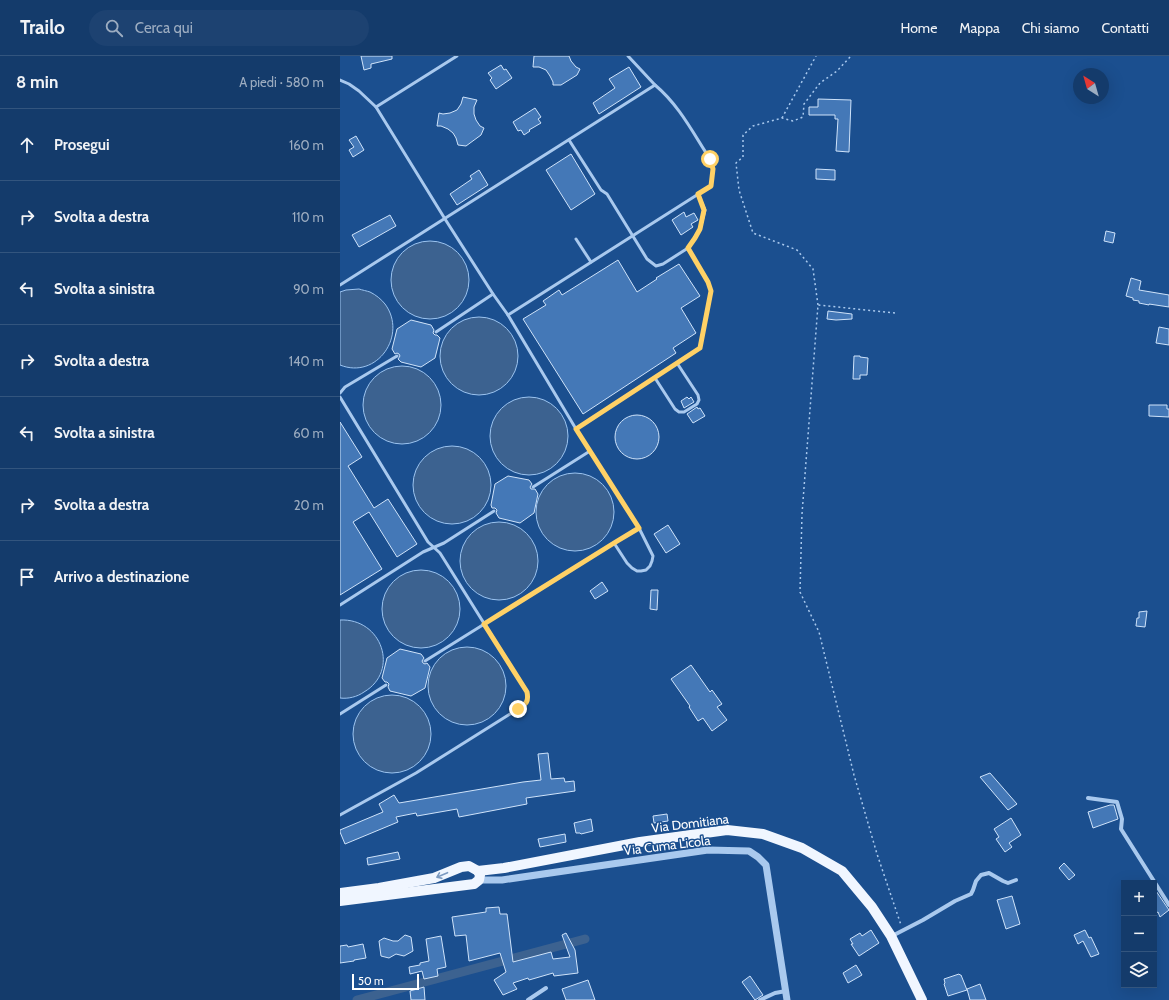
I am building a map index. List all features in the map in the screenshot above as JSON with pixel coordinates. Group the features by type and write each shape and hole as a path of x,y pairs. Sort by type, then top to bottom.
{"main road":[{"name":"Via Domitiana","path":"478,875 504,868 640,842 727,830 762,834 802,848 842,871 872,907 891,936 922,1000"},
{"name":"Via Domitiana","path":"340,893 379,888 434,878 461,867 469,866 478,875"},
{"name":"Via Domitiana","path":"340,901 474,884 478,875"}],"street":[{"path":"1088,798 1117,802 1122,819 1121,829 1169,905"},
{"name":"Via Cuma Licola","path":"478,875 502,880 708,850 749,851 766,865 787,1000"},
{"path":"891,936 940,911 955,901 971,894 974,890 976,881 981,875 989,873 1008,883 1016,880"},
{"path":"528,1000 546,988"},
{"path":"760,1000 786,990"}],"lane":[{"path":"376,107 457,56"},
{"path":"508,314 711,186 713,169 710,159 675,104 664,92 655,86 628,56"},
{"path":"340,80 359,91 376,107 445,219 493,294 508,314 576,429 639,528 653,556 652,561 646,570 637,571 627,563 614,543"},
{"path":"340,285 655,86"},
{"path":"569,140 602,190 607,194 647,259 656,266 663,264 688,248 695,238 700,229 704,210 698,194"},
{"path":"576,239 591,262"},
{"path":"576,429 700,348 711,291 708,282 688,248"},
{"path":"436,332 493,294"},
{"path":"340,393 346,387 397,356"},
{"path":"655,378 675,409 679,412 684,412 697,404 699,400 698,395 677,363"},
{"path":"340,397 428,542 440,553 527,692 528,697 526,704 416,773 340,815"},
{"path":"533,487 590,451"},
{"path":"340,605 423,552 444,543 494,511"},
{"path":"425,661 639,528"},
{"path":"340,714 386,685"}],"path":[{"path":"782,118 816,56"},
{"path":"851,56 837,71 820,83 804,104 803,117 793,121 782,118 754,126 743,135 743,157 736,163 739,190 753,233 797,250 813,269 818,305 802,514 800,592 819,632 856,782 902,931"},
{"path":"818,305 896,313"}],"water":[{"path":"430,241 445,244 458,252 466,265 469,280 466,295 458,308 445,316 430,319 415,316 402,308 394,295 391,280 394,265 402,252 415,244"},
{"path":"359,289 372,293 385,304 391,316 393,329 391,341 385,352 377,360 366,366 354,368 340,365 340,292"},
{"path":"479,317 494,320 507,328 515,341 518,356 515,371 507,384 494,392 479,395 464,392 451,384 443,371 440,356 443,341 451,328 464,320"},
{"path":"402,366 417,369 430,377 438,390 441,405 438,420 430,433 417,441 402,444 387,441 374,433 366,420 363,405 366,390 374,377 387,369"},
{"path":"529,397 544,400 557,408 565,421 568,436 565,451 557,464 544,472 529,475 514,472 501,464 493,451 490,436 493,421 501,408 514,400"},
{"path":"452,446 467,449 480,457 488,470 491,485 488,500 480,513 467,521 452,524 437,521 424,513 416,500 413,485 416,470 424,457 437,449"},
{"path":"575,473 590,476 603,484 611,497 614,512 611,527 603,540 590,548 575,551 560,548 547,540 539,527 536,512 539,497 547,484 560,476"},
{"path":"499,522 514,525 527,533 535,546 538,561 535,576 527,589 514,597 499,600 484,597 471,589 463,576 460,561 463,546 471,533 484,525"},
{"path":"421,570 436,573 449,581 457,594 460,609 457,624 449,637 436,645 421,648 406,645 393,637 385,624 382,609 385,594 393,581 406,573"},
{"path":"340,620 355,622 367,627 376,636 381,647 383,659 381,672 375,683 361,694 346,698 340,698"},
{"path":"467,647 482,650 495,658 503,671 506,686 503,701 495,714 482,722 467,725 452,722 439,714 431,701 428,686 431,671 439,658 452,650"},
{"path":"392,695 407,698 420,706 428,719 431,734 428,749 420,762 407,770 392,773 377,770 364,762 356,749 353,734 356,719 364,706 377,698"}],"building":[{"path":"361,56 392,56 392,59 371,64 371,68 364,70"},
{"path":"534,56 569,56 576,67 580,69 577,75 561,85 553,85 553,82 546,70 539,67 533,67"},
{"path":"501,65 504,70 506,69 512,78 496,89 490,80 492,78 488,73"},
{"path":"629,67 641,87 599,114 593,103 615,88 609,79"},
{"path":"463,97 477,100 474,107 474,114 480,126 484,128 481,135 466,146 458,145 453,133 448,129 437,126 439,113 450,113 457,110"},
{"path":"818,99 851,100 849,152 836,151 838,119 835,119 835,115 809,115 809,107 818,107"},
{"path":"535,108 541,117 538,119 541,123 529,130 530,131 524,135 521,130 518,131 513,122"},
{"path":"356,136 364,150 353,157 349,150 354,147 349,140"},
{"path":"571,154 595,194 571,210 546,170"},
{"path":"816,169 835,170 835,180 816,179"},
{"path":"479,170 488,185 457,205 450,194 472,179 470,176"},
{"path":"684,212 686,217 694,213 698,220 691,224 693,227 681,235 672,220"},
{"path":"390,215 396,226 359,247 352,235"},
{"path":"1106,231 1115,233 1113,243 1104,241"},
{"path":"618,260 637,292 679,264 700,296 681,308 696,333 673,348 676,353 583,414 523,319 546,305 543,301 559,290 562,295"},
{"path":"1131,278 1141,281 1139,290 1169,295 1169,307 1139,303 1139,301 1133,300 1133,298 1126,296"},
{"path":"828,311 852,314 852,319 827,319"},
{"path":"411,320 431,325 434,330 433,333 440,338 435,358 421,367 401,362 398,359 400,356 399,354 395,354 392,349 397,329"},
{"path":"1159,327 1169,329 1169,345 1156,343"},
{"path":"854,356 868,358 867,375 860,375 860,379 853,379"},
{"path":"687,397 689,399 691,397 694,402 684,408 681,401"},
{"path":"1149,405 1167,405 1167,409 1169,409 1169,417 1149,416"},
{"path":"697,407 698,409 700,408 705,416 693,423 687,414"},
{"path":"637,415 649,419 655,425 659,437 655,449 649,455 637,459 625,455 619,449 615,437 619,425 625,419"},
{"path":"340,422 362,457 348,466 374,508 388,499 417,544 397,557 369,512 353,522 382,569 340,595"},
{"path":"508,476 529,480 532,484 530,487 531,489 535,489 538,494 534,513 520,523 499,518 496,513 497,510 492,508 491,505 495,484"},
{"path":"668,525 680,544 666,553 654,534"},
{"path":"602,582 608,591 595,599 590,591"},
{"path":"651,590 658,590 657,610 650,609"},
{"path":"1147,611 1145,627 1136,626 1137,618 1139,618 1139,612"},
{"path":"400,649 421,654 424,658 422,661 423,663 427,663 430,667 425,688 411,696 390,691 388,687 389,684 382,678 387,658"},
{"path":"691,665 710,692 712,690 722,704 717,707 727,720 712,731 703,718 698,721 689,707 690,706 671,679"},
{"path":"548,753 551,779 564,778 565,782 574,781 575,791 526,798 527,804 459,817 457,809 417,816 416,813 396,817 398,822 345,844 340,832 340,830 383,812 379,804 394,795 399,803 541,780 538,754"},
{"path":"990,773 1017,804 1008,810 980,777"},
{"path":"1114,805 1118,819 1093,828 1088,812"},
{"path":"667,814 668,821 654,823 653,816"},
{"path":"1011,818 1021,835 1009,843 1012,847 1005,852 996,839 999,837 994,829"},
{"path":"591,819 593,831 581,834 576,833 574,823"},
{"path":"565,834 566,842 540,847 538,839"},
{"path":"398,852 400,859 368,865 367,858"},
{"path":"1064,863 1075,875 1069,880 1059,868"},
{"path":"1157,892 1169,910 1160,917 1158,912"},
{"path":"1012,896 1020,924 1006,929 997,900"},
{"path":"499,907 500,914 507,914 513,962 551,952 553,959 570,957 562,935 566,933 575,950 578,973 554,976 553,973 529,980 528,978 513,983 517,989 503,995 494,980 506,972 500,953 469,961 466,935 455,936 452,917 486,912 486,908"},
{"path":"871,930 879,943 859,956 851,944 853,944 850,939 860,933 862,936"},
{"path":"1085,930 1089,938 1091,937 1099,954 1091,957 1083,941 1078,944 1074,935"},
{"path":"405,935 411,937 413,951 404,956 396,954 389,958 381,956 379,941 384,938 398,941"},
{"path":"441,936 446,967 437,969 438,976 424,979 422,971 410,974 409,967 420,965 420,963 429,961 426,939"},
{"path":"363,944 366,958 340,963 340,946 347,945 348,947"},
{"path":"856,965 862,975 848,983 843,973"},
{"path":"959,974 961,975 967,990 948,996 944,979"},
{"path":"750,976 763,995 755,1000 742,982"},
{"path":"588,980 595,1000 566,1000 562,989"},
{"path":"980,984 986,1000 970,1000 967,989"},
{"path":"424,987 425,1000 411,1000 410,991"}],"waterway":[{"path":"357,1000 585,939"}],"route":[{"path":"518,709 526,704 528,697 527,692 484,624 639,528 576,429 700,348 711,291 708,282 688,248 700,229 704,210 698,194 711,186 713,169 710,159"}]}
